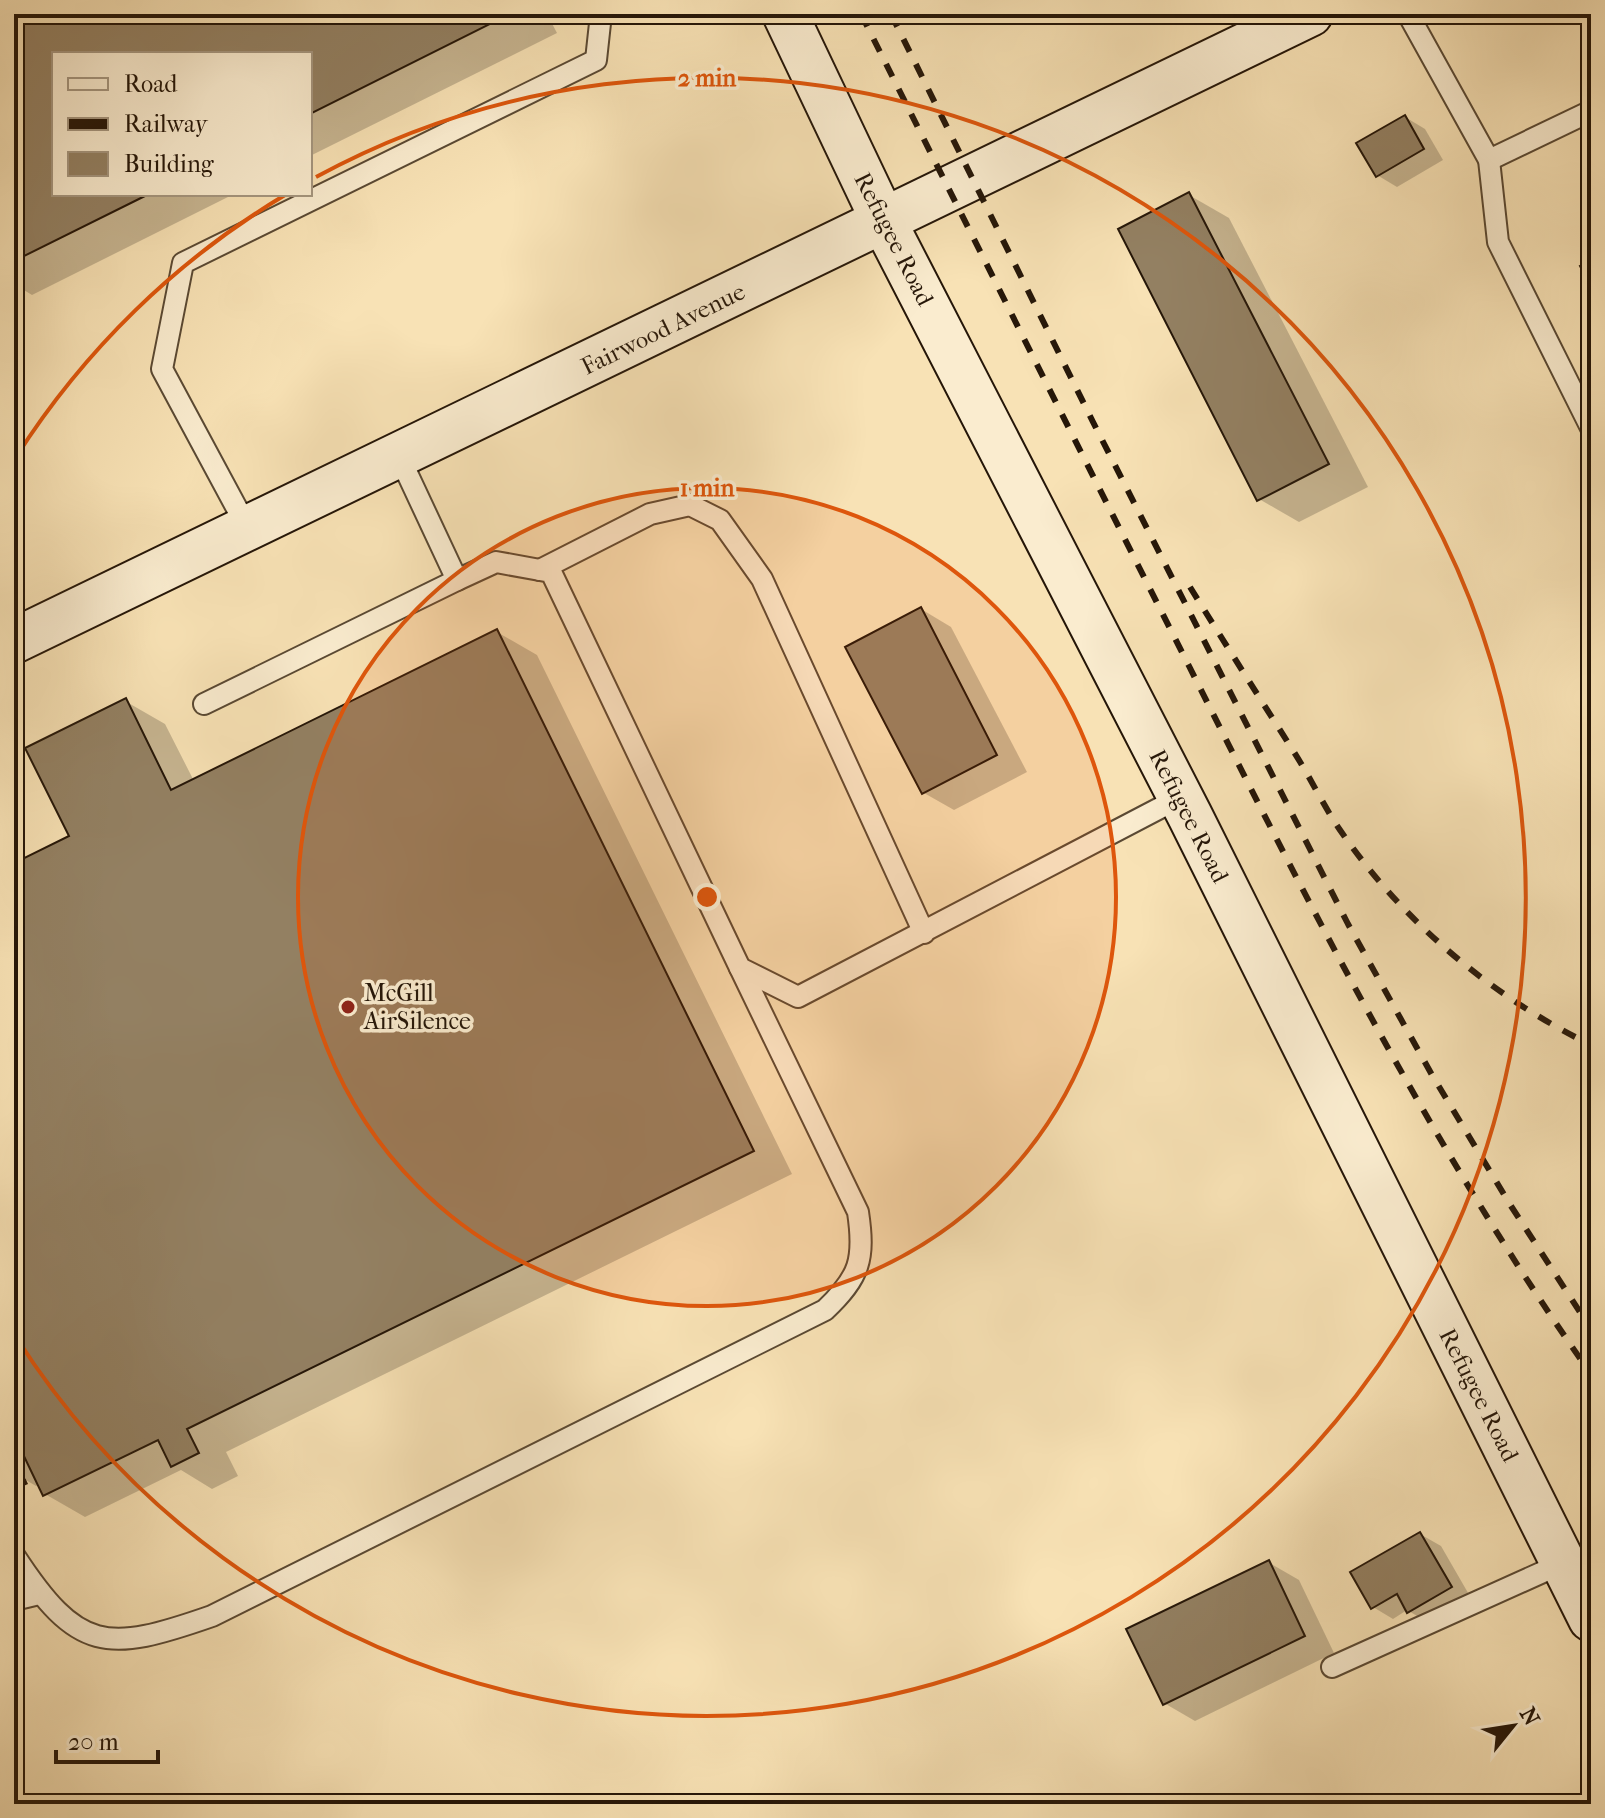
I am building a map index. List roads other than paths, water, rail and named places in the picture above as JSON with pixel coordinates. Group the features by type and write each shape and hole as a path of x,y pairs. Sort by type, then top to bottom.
{"main road":[{"name":"Refugee Road","path":"785,14 884,222 1181,797 1591,1619"},
{"name":"Fairwood Avenue","path":"14,641 1310,14"}],"lane":[{"path":"248,529 162,369 183,263 596,60 601,14"},
{"path":"1408,14 1489,160 1498,242 1591,428"},
{"path":"1489,160 1591,111"},
{"path":"399,456 457,580"},
{"path":"540,570 650,514 690,505 720,520 762,579 924,933"},
{"path":"14,1555 39,1594 74,1627 99,1639 157,1635 212,1616 825,1310 843,1293 861,1259 862,1236 858,1212 551,572 496,562 204,704"},
{"path":"740,968 798,997 1181,797"},
{"path":"1332,1667 1563,1563"},
{"path":"14,1600 39,1594"}],"railway":[{"path":"861,14 1328,938 1479,1204 1591,1374"},
{"path":"891,14 1093,422 1348,924 1432,1075 1511,1206 1591,1329"},
{"path":"1190,587 1340,830 1392,896 1421,926 1484,980 1518,1004 1591,1045"},
{"path":"14,1487 36,1477"}],"place":[{"name":"McGill AirSilence","path":"348,1007"}]}
